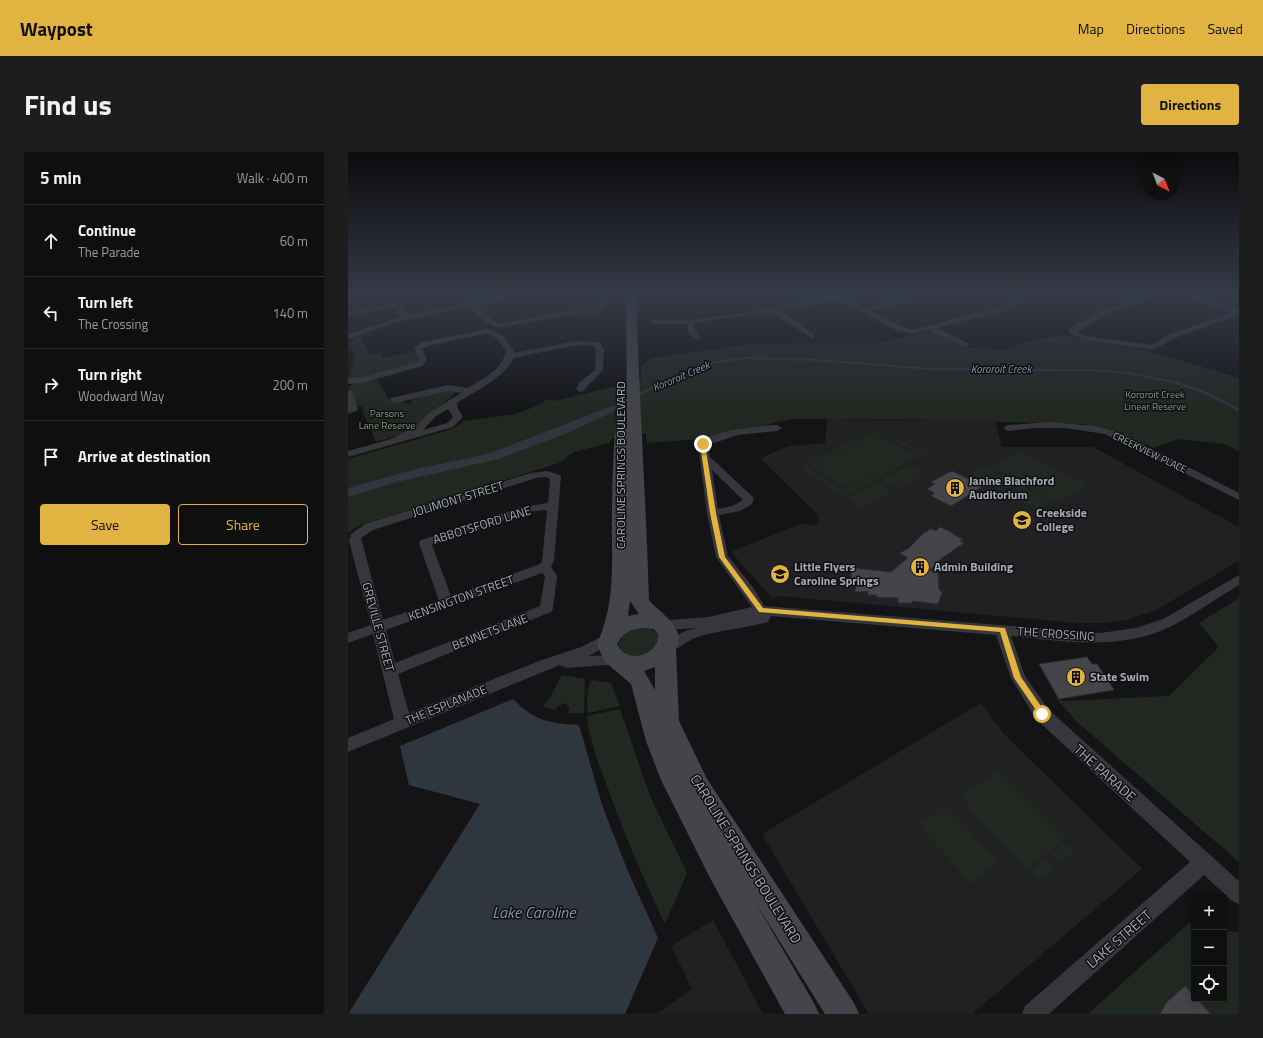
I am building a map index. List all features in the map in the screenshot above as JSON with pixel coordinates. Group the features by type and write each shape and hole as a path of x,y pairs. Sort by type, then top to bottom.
{"main road":[{"name":"CAROLINE SPRINGS BOULEVARD","path":"629,335 627,385 628,423 638,508 639,600 664,636 667,721 698,787 843,1014"},
{"name":"CAROLINE SPRINGS BOULEVARD","path":"620,359 627,385"},
{"name":"CAROLINE SPRINGS BOULEVARD","path":"611,636 616,624 622,598 620,511 628,423"},
{"path":"640,620 664,636 650,661 640,664 618,661 608,650 611,636 629,622 640,620"},
{"name":"CAROLINE SPRINGS BOULEVARD","path":"618,661 639,679 645,692 658,741 674,780 720,868 803,1014"}],"street":[{"path":"349,383 419,364 423,360 418,349 422,345 465,335"},
{"path":"423,430 432,414 452,405 468,391 499,372 508,362 510,356 508,346 503,335"},
{"path":"946,335 966,345"},
{"path":"1076,335 1079,337 1153,348 1174,335"},
{"path":"510,356 576,343 597,344 600,349 599,370 596,375 582,385 580,389"},
{"path":"394,400 408,400 448,388 468,391"},
{"path":"348,392 350,411"},
{"path":"348,454 423,430 443,428 456,421 458,414 452,405"},
{"name":"CREEKVIEW PLACE","path":"1008,428 1028,426 1084,426 1109,432 1120,436 1239,497"},
{"path":"763,614 722,557 713,513 703,444 706,441 759,428 777,428"},
{"path":"704,456 748,498 748,502 744,505 732,510 713,513"},
{"name":"JOLIMONT STREET","path":"358,533 376,524 535,475 551,475 557,479 554,506"},
{"path":"544,567 548,561 554,506"},
{"name":"ABBOTSFORD LANE","path":"447,603 425,543 526,510 554,506"},
{"name":"GREVILLE STREET","path":"358,533 355,537 355,541 404,722"},
{"name":"KENSINGTON STREET","path":"348,638 544,567"},
{"name":"BENNETS LANE","path":"390,671 546,609 551,576 544,567"},
{"name":"THE CROSSING","path":"664,636 708,622 763,614 788,613 1092,638 1137,633 1168,622 1239,579"},
{"name":"THE CROSSING","path":"664,636 692,634 763,614"},
{"name":"THE PARADE","path":"1002,630 1018,678 1042,714 1239,894"},
{"name":"THE ESPLANADE","path":"348,745 544,665 586,651 611,636"},
{"name":"THE ESPLANADE","path":"544,665 573,661 618,661"},
{"name":"LAKE STREET","path":"1033,1014 1204,863"}],"shaded area":[{"name":"Creekside College","path":"827,419 995,421 1002,447 1093,447 1239,527 1239,561 1156,610 1127,620 1105,623 1077,623 780,596 773,599 731,552 800,524 817,525 818,515 760,458 789,446 825,443"},
{"path":"981,703 1005,735 1142,869 972,1014 869,1014 762,834"},
{"path":"713,920 763,1014 656,1014 692,989 671,946"}],"green space":[{"name":"Kororoit Creek Linear Reserve","path":"913,335 941,335 967,348 1006,349 1033,340 1069,335 1076,338 1149,351 1239,378 1239,451 1224,444 1178,439 1154,448 1114,431 1082,424 893,419 792,419 702,439 647,443 646,433 612,438 609,443 574,452 559,463 358,526 348,533 348,459 442,432 454,428 464,421 515,414 534,407 548,399 555,401 641,380 641,366 651,358 743,345 878,343"},
{"path":"361,336 370,355 381,353 383,358 413,351 419,361 366,377 348,380 355,356 349,341"},
{"name":"Parsons Lane Reserve","path":"376,377 388,398 403,401 407,404 412,403 412,400 414,399 447,389 457,391 416,428 406,433 376,442 362,410 364,409 363,407 356,406 349,387 356,382"},
{"path":"873,432 878,432 898,439 916,449 919,453 934,445 937,447 843,496 839,494 842,492 833,490 804,470 803,466 807,461","holes":["873,434 885,435 911,449 913,451 913,455 846,489 836,488 809,469 808,465 811,463"]},
{"path":"875,434 913,455 846,488 810,465"},
{"path":"1017,451 1087,484 1060,503 989,468"},
{"path":"910,465 925,474 897,489 882,480"},
{"path":"982,467 1014,483 1002,491 969,474"},
{"path":"877,483 892,492 862,508 847,498"},
{"path":"1021,486 1051,501 1039,510 1008,494"},
{"path":"1239,598 1239,862 1076,721 1054,696 1063,701 1169,696 1219,647 1199,623"},
{"path":"639,627 651,629 658,633 660,636 658,647 639,658 623,654 618,647 618,643 625,634"},
{"path":"563,675 585,679 584,713 568,713 570,708 565,703 558,706 555,710 542,707 550,698 561,676"},
{"path":"592,680 611,683 620,706 588,713 588,691"},
{"path":"620,709 650,796 687,873 665,924 619,819 597,759 590,733 587,716"},
{"path":"999,771 1066,838 1026,869 960,797"},
{"path":"946,805 999,862 970,884 918,824"},
{"path":"1066,844 1075,852 1060,863 1052,854"},
{"path":"1046,858 1054,867 1039,879 1031,870"},
{"path":"1189,923 1191,923 1191,993 1185,986 1167,1002 1160,1014 1088,1014"},
{"path":"1227,931 1239,933 1239,1014 1211,1014 1200,1002 1227,1002"}],"water":[{"path":"624,403 625,406 570,432 499,459 397,482 348,497 348,488 416,469 488,454 612,406"},
{"name":"Lake Caroline","path":"513,699 528,712 543,720 579,725 602,805 627,869 658,938 625,1014 348,1014 480,804 409,785 400,746"}],"building":[{"name":"Janine Blachford Auditorium","path":"952,471 983,486 951,506 931,496 935,493 927,489 935,484 931,482"},
{"name":"Admin Building","path":"940,527 963,539 960,541 964,543 942,558 930,570 938,573 939,589 942,593 938,604 912,601 912,603 898,603 898,598 876,597 877,595 868,595 868,591 855,592 856,586 850,586 852,568 891,572 908,558 900,553 909,548 925,532 930,529 936,531"},
{"name":"State Swim","path":"1087,657 1092,664 1097,664 1114,690 1059,699 1039,664"},
{"path":"1185,986 1191,993 1191,1002 1200,1002 1211,1014 1160,1014 1167,1002"}],"waterway":[{"name":"Kororoit Creek","path":"663,382 707,363 748,358 816,360 932,369 1090,370 1129,373 1173,382"},
{"name":"Kororoit Creek","path":"1170,381 1204,392 1239,410"},
{"name":"Kororoit Creek","path":"636,396 663,382"},
{"name":"Kororoit Creek","path":"618,405 630,399"}],"place":[{"name":"Janine Blachford Auditorium","path":"955,488"},
{"name":"Creekside College","path":"1022,520"},
{"name":"Admin Building","path":"920,567"},
{"name":"Little Flyers Caroline Springs","path":"780,574"},
{"name":"State Swim","path":"1076,677"}],"route":[{"path":"703,444 713,513 722,557 750,593 761,610 788,613 838,615 1002,630 1018,678 1042,714"}]}
